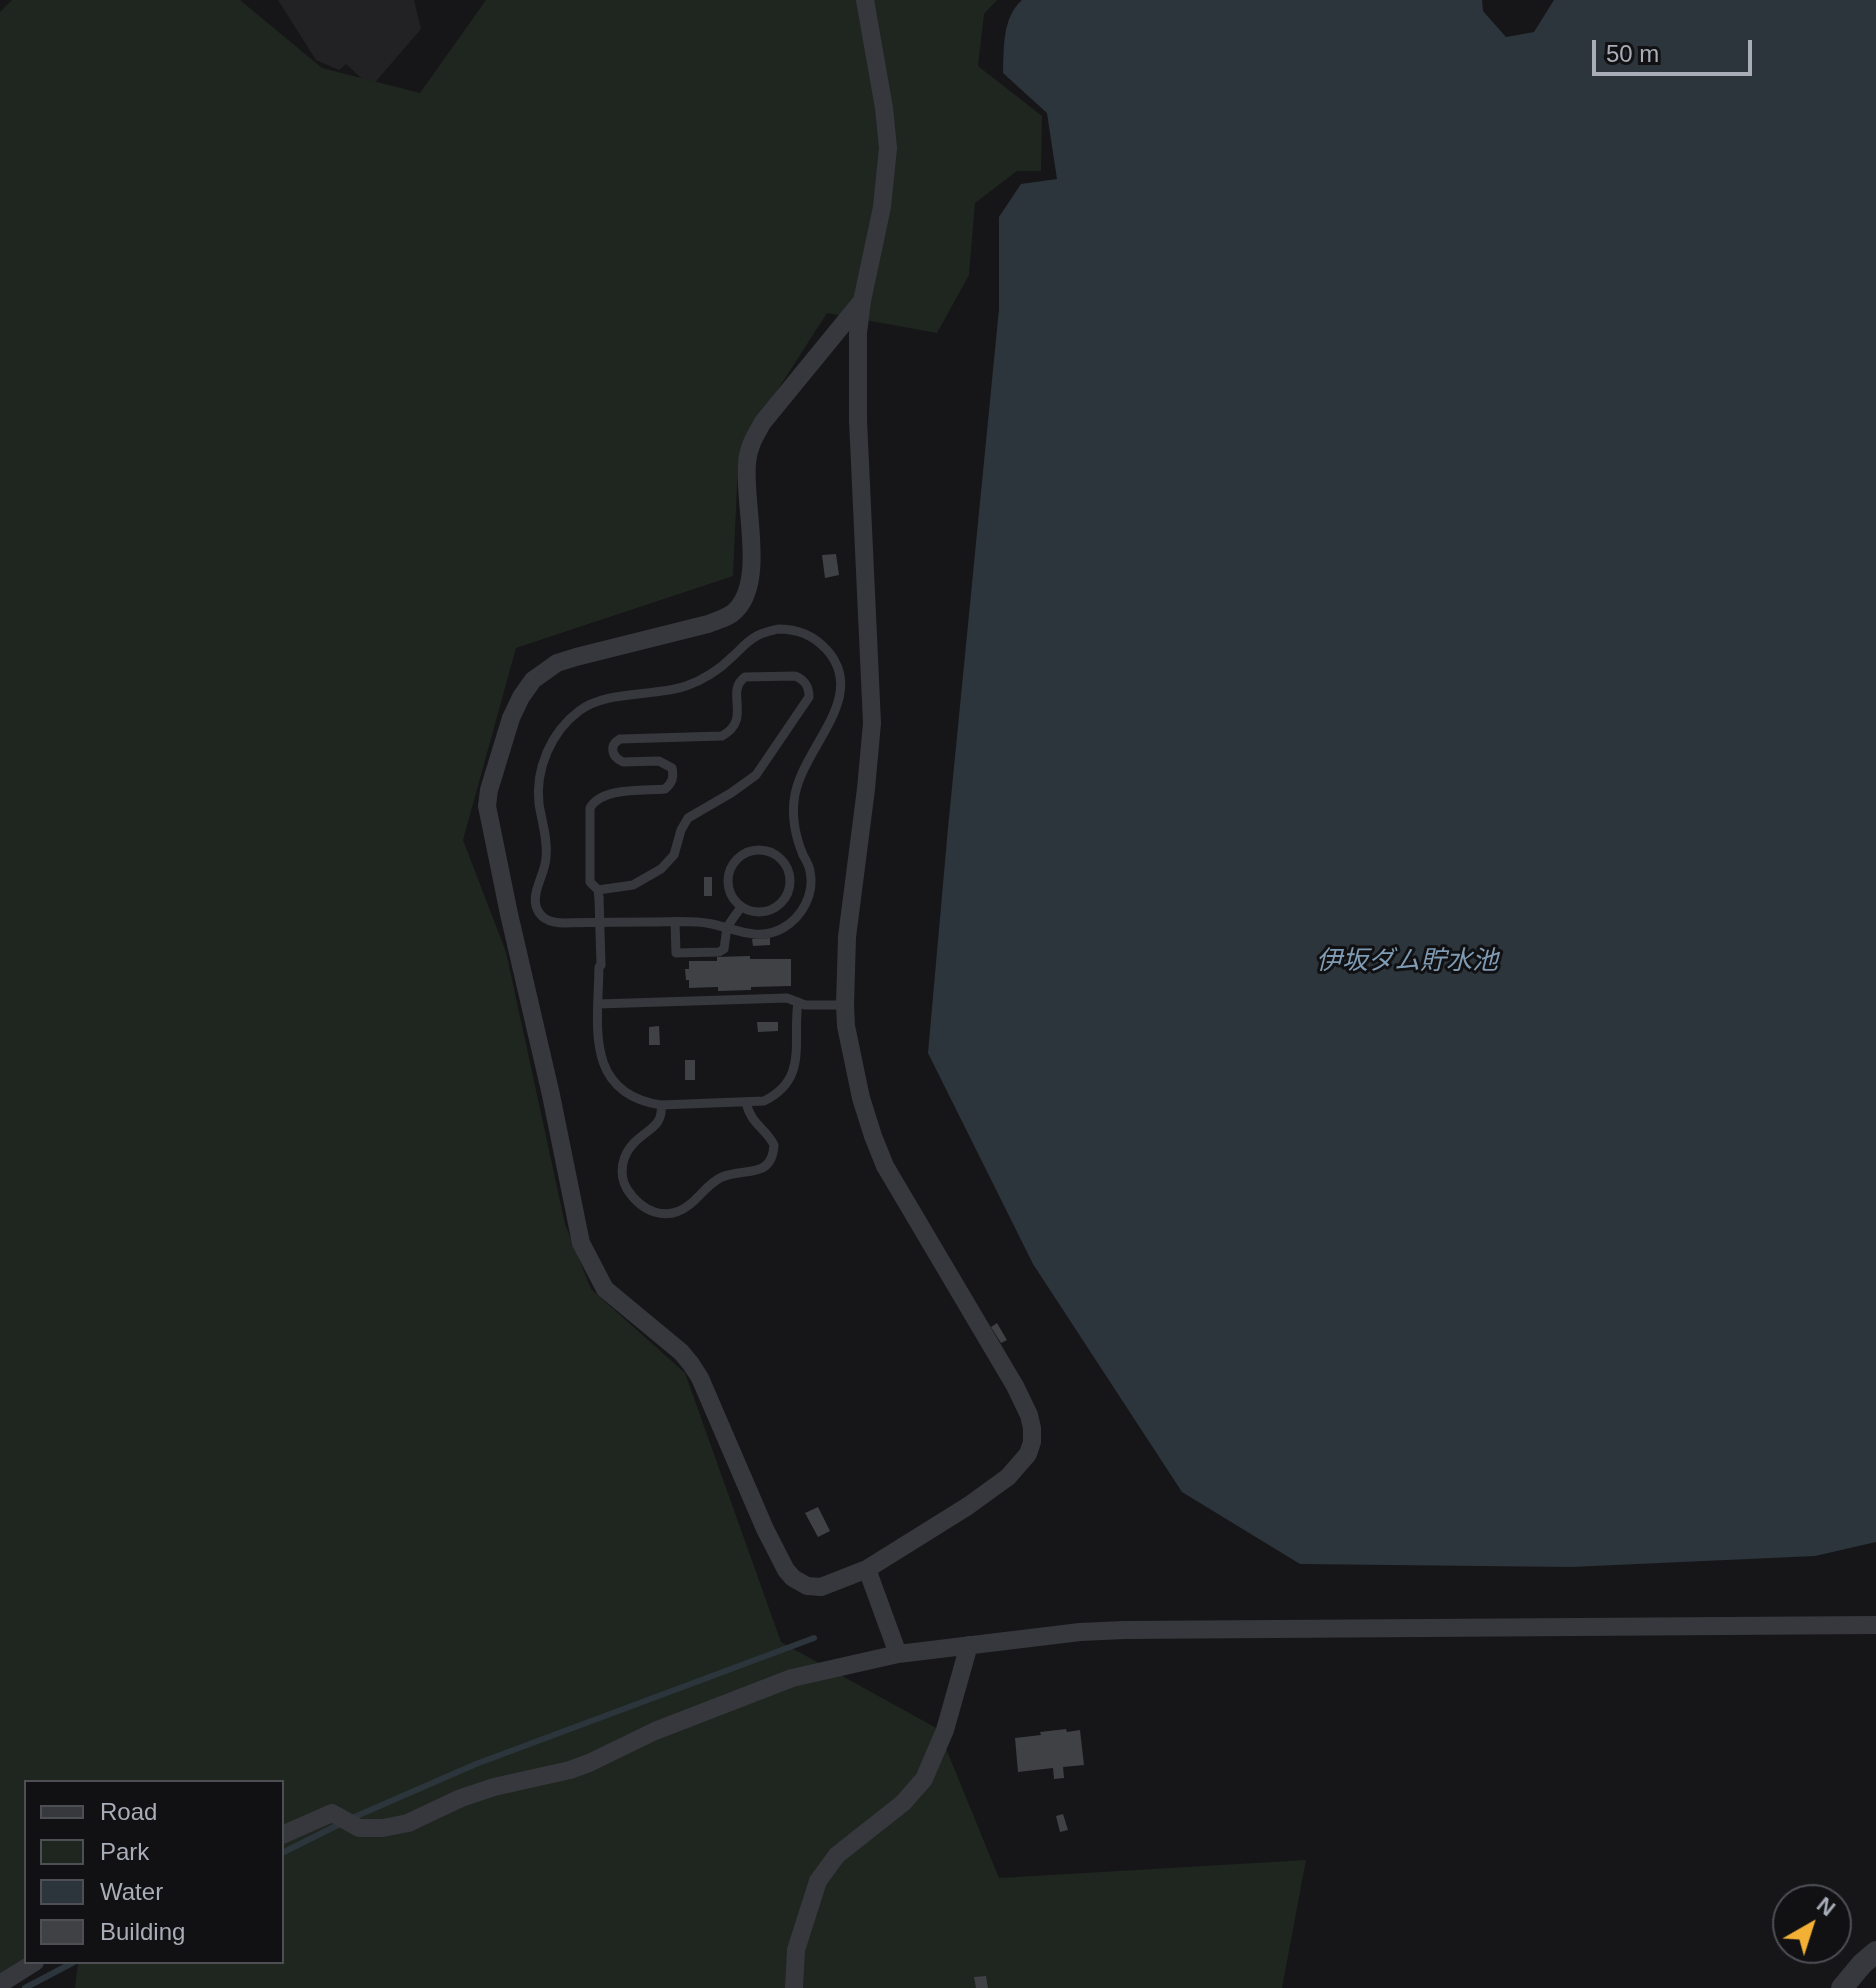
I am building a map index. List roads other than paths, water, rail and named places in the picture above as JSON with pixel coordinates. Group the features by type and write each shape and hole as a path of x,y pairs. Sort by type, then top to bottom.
{"street":[{"path":"862,301 763,422 751,442 747,464 751,577 745,599 730,615 708,624 557,663 533,680 511,718 487,806 581,1243 605,1289 681,1352 691,1364 786,1570 807,1586 821,1587 867,1569 968,1506 1008,1477 1028,1454 1032,1442 1032,1428 1024,1406 1002,1362 885,1166 861,1098 846,1026 847,937 872,723 857,357 862,301 882,207 888,148 865,0"},
{"path":"867,1569 898,1654"},
{"path":"284,1834 332,1813 359,1828 383,1828 408,1823 461,1798 589,1763 655,1731 792,1678 898,1654 1080,1632 1124,1630 1876,1625"},
{"path":"794,1988 796,1950 815,1886 837,1855 903,1803 924,1779 945,1730 969,1645"},
{"path":"1842,1988 1876,1952"},
{"path":"0,1984 32,1964"}],"lane":[{"path":"778,629 794,629 826,648 839,670 841,683 838,707 807,760 793,806 796,833 811,875 809,893 801,912 777,931 757,935 727,927 696,922 557,923 546,920 535,904 544,871 546,844 539,792 542,768 553,741 570,720 589,705 687,686 718,669 753,637 778,629"},
{"path":"598,894 633,885 652,875 674,855 688,818 756,775 809,697 809,690 801,678 741,679 737,688 737,721 722,736 620,739 612,751 614,756 623,762 659,761 672,768 674,776 671,784 665,789 610,793 593,802 590,808 590,882 598,894 601,965 599,1045 604,1068 617,1084 641,1101 661,1105 764,1101 780,1092 791,1076 797,1055 795,1017 798,1002"},
{"path":"751,850 772,852 787,868 790,887 787,896 772,910 753,912 741,907 730,894 727,883 733,862 751,850"},
{"path":"675,922 676,953 719,952 724,949 727,927 741,907"},
{"path":"598,1004 787,998 805,1005 845,1005"},
{"path":"661,1105 660,1120 632,1144 621,1168 624,1183 639,1205 653,1213 663,1214 683,1209 720,1178 758,1170 769,1162 774,1145 752,1119 746,1102"}],"water":[{"name":"伊坂ダム貯水池","path":"1022,0 1482,0 1483,11 1506,37 1534,32 1554,0 1876,0 1876,1542 1815,1556 1571,1567 1300,1564 1182,1492 1033,1264 928,1053 999,309 999,217 1021,184 1057,179 1047,113 1003,73 1007,24"}],"waterway":[{"path":"352,1818 476,1764 814,1638"},
{"path":"284,1852 342,1823"},
{"path":"25,1988 70,1964"}]}
